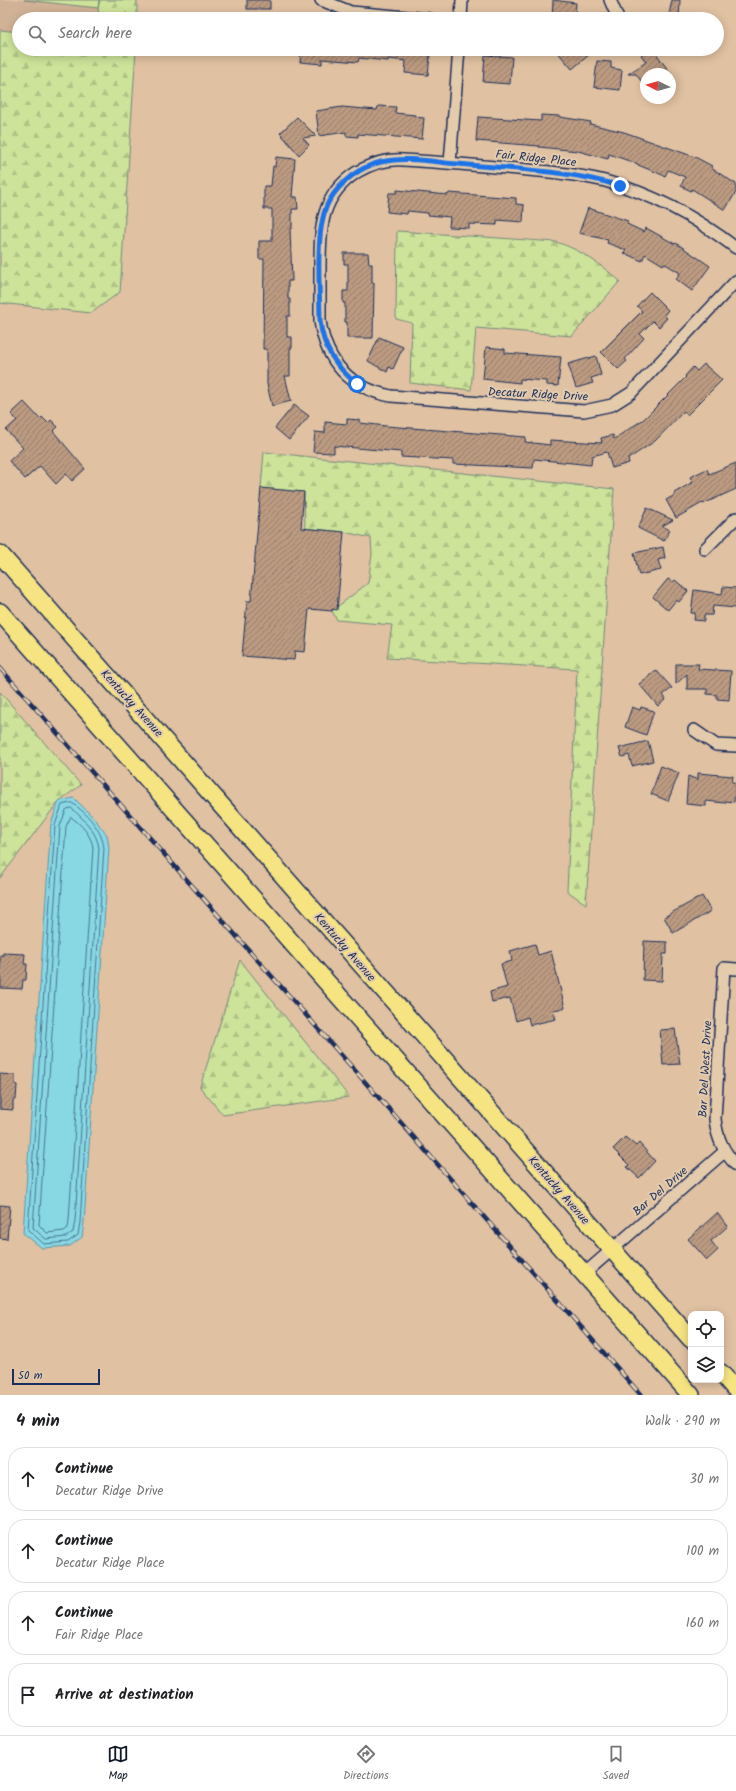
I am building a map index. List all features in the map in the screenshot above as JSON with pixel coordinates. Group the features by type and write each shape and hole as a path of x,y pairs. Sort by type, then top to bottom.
{"main road":[{"name":"Kentucky Avenue","path":"0,554 688,1336"},
{"path":"0,612 691,1395"},
{"path":"724,1376 736,1390"}],"street":[{"path":"321,0 351,12"},
{"path":"461,12 462,0"},
{"path":"610,0 615,12"},
{"path":"450,163 458,56"},
{"name":"Fair Ridge Place","path":"346,181 364,168 386,161 403,160 555,172 582,176 620,186 654,198 679,210 718,234 736,248"},
{"name":"Decatur Ridge Drive","path":"346,181 330,201 321,225 321,332 332,359 343,373 357,384 382,394 574,411 598,409 612,405 631,393 736,282"},
{"path":"705,549 736,518"},
{"path":"694,730 716,745 736,746"},
{"name":"Bar Del West Drive","path":"736,969 724,968 715,1119 716,1132 724,1152 736,1165"},
{"name":"Bar Del Drive","path":"612,1250 724,1152"},
{"path":"584,1274 612,1250"}],"shaded area":[{"path":"0,0 137,0 137,12 12,12 12,31 0,30"}],"green space":[{"path":"24,0 99,0 98,8"},
{"path":"100,0 137,0 137,12 99,12"},
{"path":"0,30 12,31 12,56 136,56 120,292 91,313 0,303"},
{"path":"397,231 556,242 582,253 620,281 572,336 476,328 471,390 410,383 412,323 396,319"},
{"path":"264,452 614,489 586,904 567,891 577,669 387,658 392,625 337,620 332,611 368,583 372,554 371,538 344,532 305,528 304,492 261,488"},
{"path":"0,692 81,785 59,801 0,878"},
{"path":"240,960 349,1097 223,1115 200,1087"}],"water":[{"path":"74,798 92,816 107,835 109,848 84,1222 82,1237 70,1246 42,1248 23,1233 51,824 59,801"}],"building":[{"path":"247,0 270,0 270,9 247,9"},
{"path":"553,0 576,3 575,12 552,12"},
{"path":"672,0 680,0 679,12 669,12"},
{"path":"300,56 430,56 428,75 405,73 406,61 388,59 388,61 359,58 358,62 322,59 322,64 300,62"},
{"path":"485,56 512,57 510,84 483,82"},
{"path":"561,56 588,56 572,69"},
{"path":"642,56 658,56 667,68 640,68 640,80 636,74 628,74 646,62"},
{"path":"597,61 611,62 611,68 622,70 620,90 594,87"},
{"path":"378,106 396,107 395,113 415,115 415,117 424,118 422,139 358,134 358,137 346,136 346,132 319,136 316,111 342,107 377,110"},
{"path":"541,115 560,116 591,122 590,124 624,132 695,157 712,166 711,168 736,184 736,192 725,210 692,189 691,191 681,186 685,177 668,170 665,176 638,164 609,154 608,159 578,151 476,141 478,117 541,121"},
{"path":"297,117 316,136 303,138 309,145 299,155 280,133"},
{"path":"276,157 295,159 292,197 297,197 298,209 292,209 292,229 290,229 292,281 288,281 290,316 287,316 287,337 292,337 292,348 290,348 290,376 285,376 291,401 272,406 267,384 267,349 263,349 264,259 259,259 259,241 272,241 272,209 264,209 264,186 271,186 273,166 275,167"},
{"path":"397,190 448,195 449,193 516,198 516,204 524,205 523,222 497,220 497,225 469,224 469,228 449,227 450,217 408,211 407,214 387,212 389,193 397,193"},
{"path":"588,208 628,221 627,224 644,232 646,228 675,244 676,243 710,266 692,291 676,279 680,273 664,263 663,265 645,254 642,261 624,253 626,250 607,243 608,240 579,233"},
{"path":"344,253 368,253 369,264 372,264 372,283 374,283 373,338 347,338 347,322 345,322 345,303 343,303 343,291 348,291 348,264 344,264"},
{"path":"650,292 668,310 664,315 667,318 659,327 653,321 640,334 644,338 625,359 627,361 618,369 601,352 642,311 637,306"},
{"path":"379,337 403,347 393,369 389,367 387,372 368,361"},
{"path":"486,347 505,349 505,353 561,357 558,386 547,385 547,381 520,379 520,383 483,379"},
{"path":"596,356 601,375 591,378 593,383 576,388 568,364"},
{"path":"704,364 722,380 687,415 684,411 655,441 628,459 629,463 612,468 607,452 592,456 591,465 534,459 533,468 453,464 453,460 401,457 401,452 334,446 334,453 313,452 315,432 325,433 325,422 347,424 347,419 360,420 360,423 386,426 526,437 525,442 550,445 550,440 602,443 601,438 613,435 614,439 644,419 686,377 685,376 693,367 697,371"},
{"path":"24,402 40,419 42,417 48,423 51,420 58,427 53,431 85,469 72,481 66,474 56,484 40,466 25,479 9,461 23,448 6,430 17,420 11,414"},
{"path":"294,405 309,416 289,440 275,428"},
{"path":"736,463 736,489 703,504 702,503 676,518 666,500 675,495 674,493 693,482 690,477 707,469 709,474"},
{"path":"261,488 304,492 301,528 344,532 337,610 309,609 305,652 295,651 294,660 242,656 247,601 251,601"},
{"path":"647,508 673,520 662,526 670,530 664,541 638,528"},
{"path":"663,547 665,558 658,560 661,570 639,575 634,553"},
{"path":"668,579 673,582 675,580 688,591 679,602 676,600 668,610 653,597"},
{"path":"723,587 736,588 736,608 713,606 712,615 704,615 704,621 694,620 695,613 691,613 694,590 722,594"},
{"path":"676,664 699,664 698,669 731,671 729,700 717,699 717,695 707,694 707,689 687,689 687,674 676,684"},
{"path":"656,670 672,688 663,695 666,699 658,706 639,684"},
{"path":"632,707 640,710 641,707 654,711 646,735 625,727"},
{"path":"648,741 653,761 632,766 629,755 622,757 619,748"},
{"path":"661,766 679,773 668,801 651,794"},
{"path":"698,773 733,776 732,782 736,783 734,802 725,801 725,803 706,801 706,806 686,804 688,776 698,780"},
{"path":"702,896 711,911 673,933 664,917"},
{"path":"644,941 667,942 667,954 663,954 662,981 643,980"},
{"path":"535,944 538,955 551,951 565,1008 553,1010 556,1019 530,1025 528,1017 516,1021 510,998 492,1002 490,992 507,987 501,964 512,961 510,951"},
{"path":"3,953 25,954 24,964 27,964 26,980 23,980 22,989 1,988 0,955 3,955"},
{"path":"675,1029 680,1064 663,1065 660,1030"},
{"path":"0,1074 15,1075 15,1084 17,1085 16,1100 13,1100 13,1110 0,1109"},
{"path":"625,1137 636,1146 639,1143 655,1161 639,1178 627,1167 629,1165 613,1149"},
{"path":"0,1205 10,1206 7,1239 0,1238"},
{"path":"717,1213 728,1226 711,1241 718,1250 707,1260 688,1239"}],"railway":[{"path":"0,668 641,1395"}],"route":[{"path":"357,384 343,373 332,359 321,332 320,321 320,240 322,217 326,207 336,191 350,177 364,168 376,164 386,161 403,160 555,172 577,175 620,186"}]}
